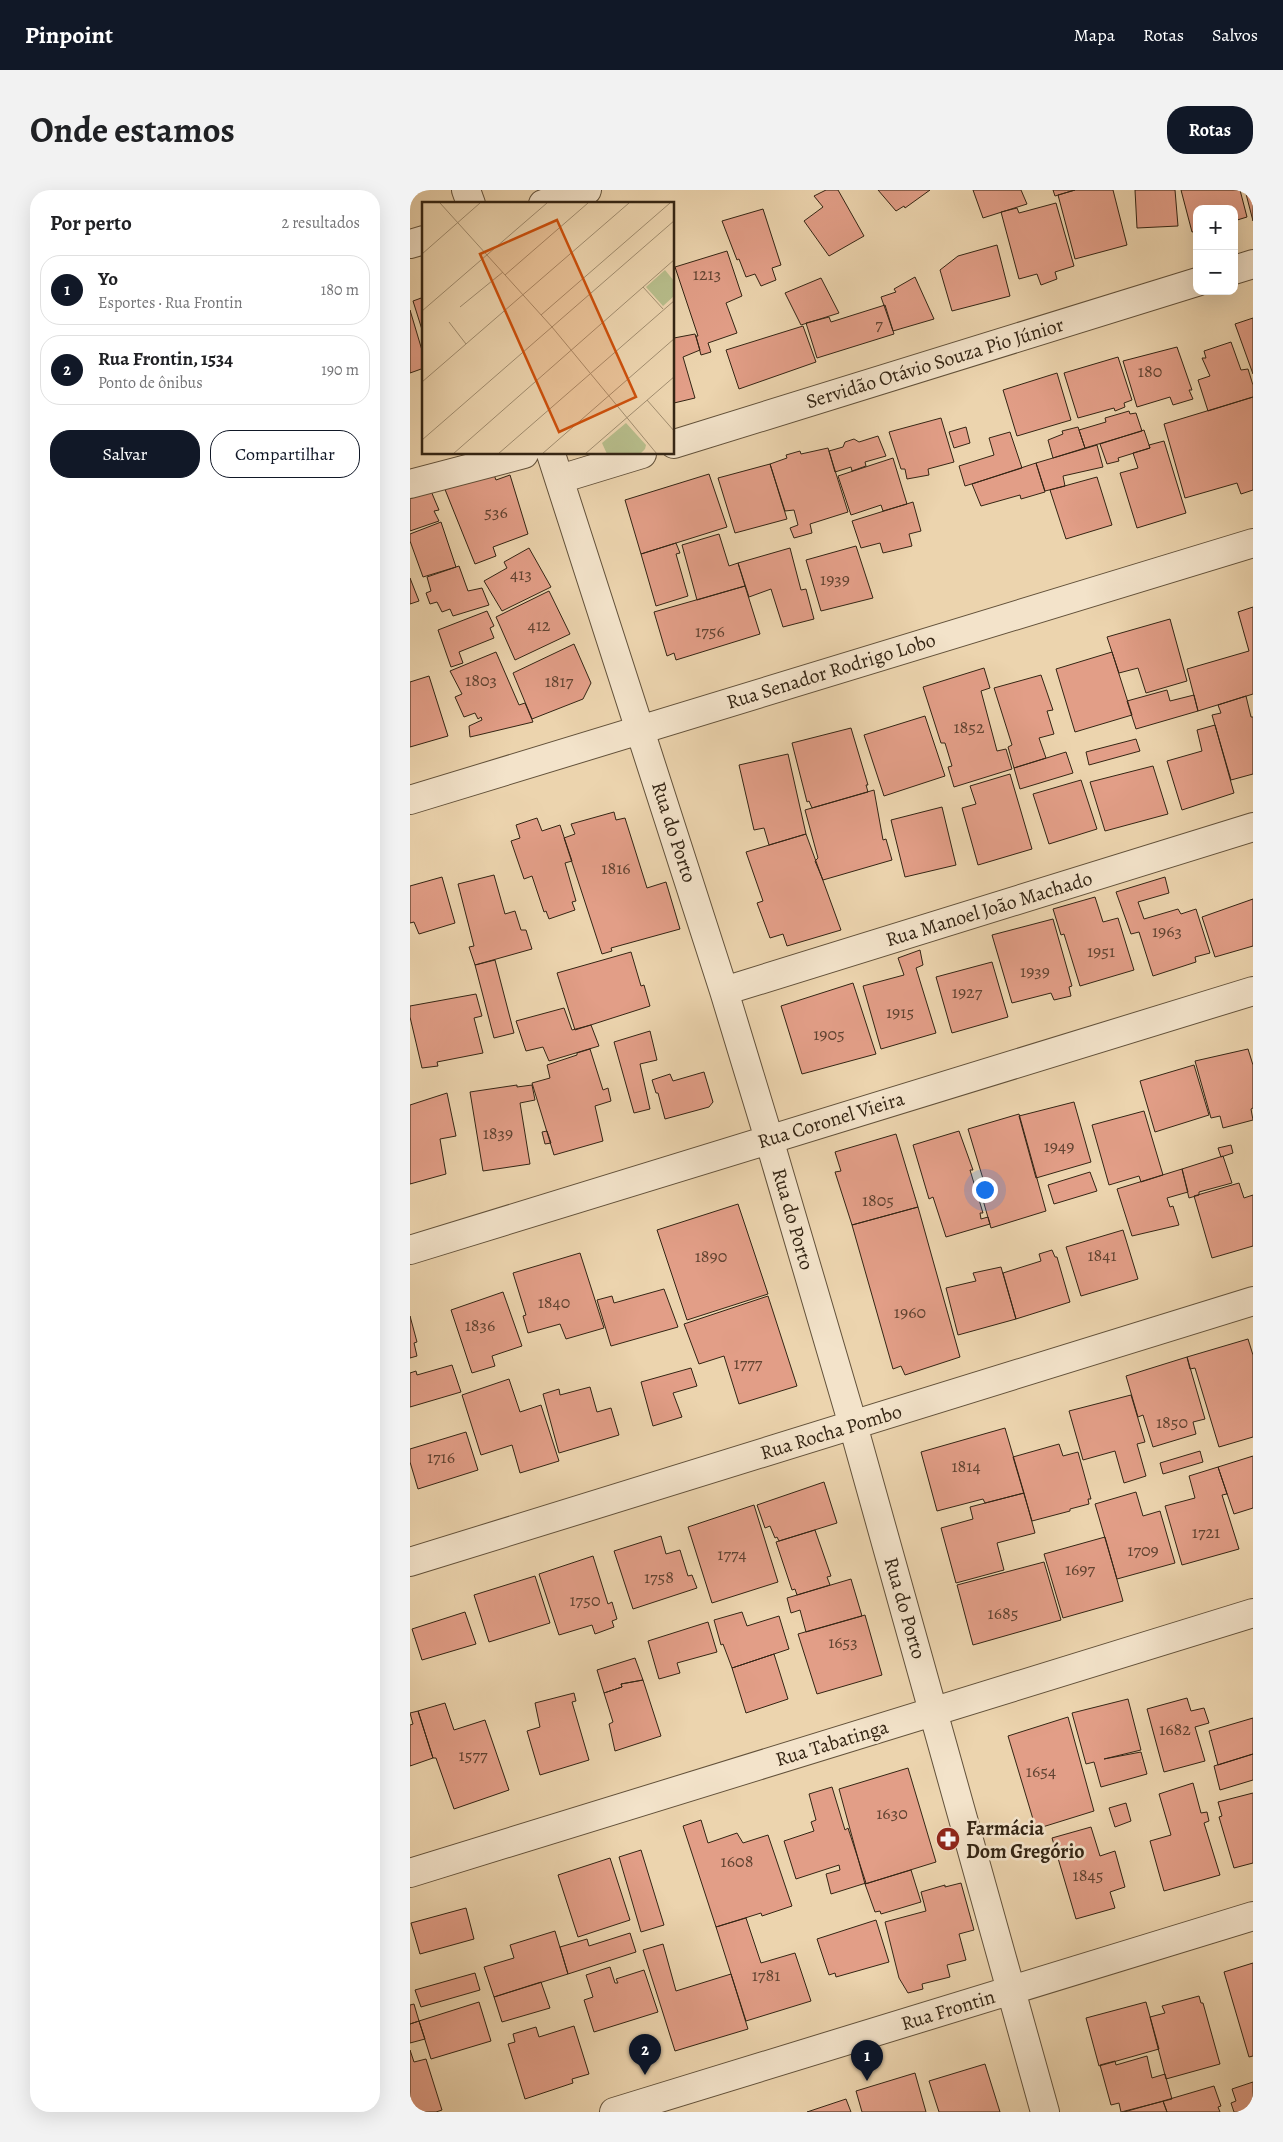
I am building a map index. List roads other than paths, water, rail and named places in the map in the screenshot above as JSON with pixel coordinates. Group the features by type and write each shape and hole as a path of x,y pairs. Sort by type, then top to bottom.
{"street":[{"path":"466,190 470,202"},
{"path":"549,202 587,190"},
{"path":"1238,269 1253,264"},
{"name":"Servidão Otávio Souza Pio Júnior","path":"675,444 1193,283"},
{"path":"410,484 520,455"},
{"name":"Rua do Porto","path":"552,455 724,991 769,1139 853,1425 1045,2112"},
{"path":"560,479 639,455"},
{"name":"Rua Senador Rodrigo Lobo","path":"410,800 1253,543"},
{"name":"Rua Manoel João Machado","path":"724,991 1253,827"},
{"name":"Rua Coronel Vieira","path":"410,1250 1253,991"},
{"name":"Rua Rocha Pombo","path":"410,1562 1253,1301"},
{"name":"Rua Tabatinga","path":"410,1873 1253,1613"},
{"name":"Rua Frontin","path":"614,2112 1253,1916"}],"place":[{"name":"Farmácia Dom Gregório","path":"948,1839"},
{"name":"Rua Frontin, 1534","path":"645,2075"},
{"name":"Yo","path":"867,2081"}]}
